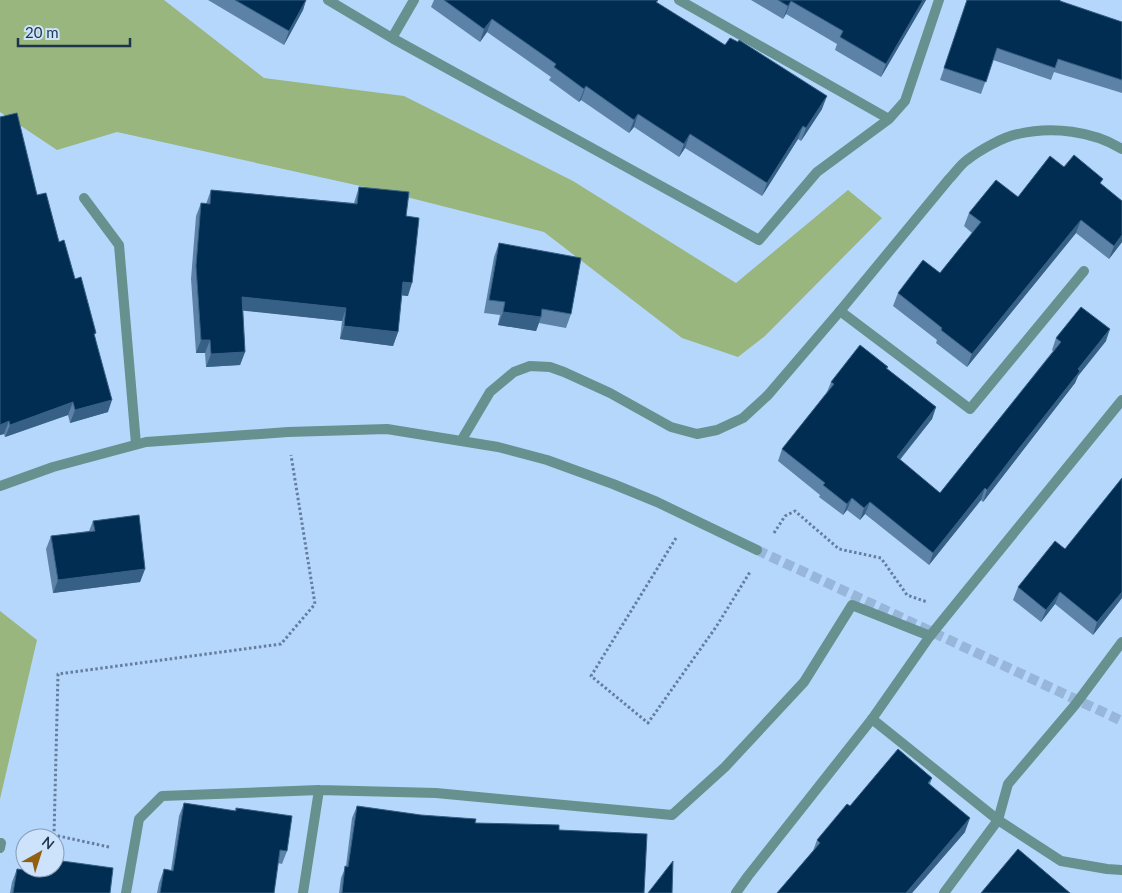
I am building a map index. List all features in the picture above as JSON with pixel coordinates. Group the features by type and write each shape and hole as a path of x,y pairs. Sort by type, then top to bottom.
{"street":[{"path":"328,0 392,38 758,240 817,172 889,119 905,101 939,0"},
{"path":"392,38 414,0"},
{"path":"679,0 889,119"},
{"path":"461,441 490,392 514,372 530,366 550,367 564,372 610,393 671,427 697,434 717,430 743,418 768,395 966,160 1016,134 1041,130 1094,136 1122,149"},
{"path":"84,198 119,245 136,444"},
{"path":"840,311 970,409 1084,271"},
{"path":"736,893 872,719 950,610 1122,400"},
{"path":"0,486 52,467 146,442 288,432 387,429 498,447 547,460 613,484 690,516 756,550"},
{"path":"126,893 139,819 162,796 319,790 436,793 672,815 725,767 804,682 852,605 930,636"},
{"path":"944,893 998,820 1008,784 1075,705 1122,642"},
{"path":"872,719 998,820 1061,861 1122,870"},
{"path":"303,893 319,790"}],"path":[{"path":"133,852 54,835 58,674 281,644 315,604 288,432"},
{"path":"770,540 785,516 794,511 839,549 881,558 907,595 950,610"},
{"path":"690,516 590,676 648,723 716,627 751,571"}],"green space":[{"path":"0,0 164,0 264,78 404,96 573,181 736,283 848,190 882,218 765,336 738,357 682,338 544,232 383,191 117,132 57,150 0,112"},
{"path":"0,611 37,640 0,799"}],"building":[{"path":"235,0 306,0 289,31"},
{"path":"444,0 658,0 656,2 725,45 730,38 738,42 739,40 827,96 806,128 803,126 767,183 690,134 684,144 638,114 634,120 586,86 584,89 554,67 556,64 492,19 484,29"},
{"path":"778,0 923,0 886,64 840,37 843,31 791,1 788,6"},
{"path":"967,0 1060,0 1122,22 1122,80 1058,59 1055,68 997,48 986,82 944,68"},
{"path":"17,113 37,195 46,193 59,242 64,240 75,279 81,277 112,400 75,410 73,402 10,425 9,421 0,425 0,117"},
{"path":"1074,155 1103,179 1100,183 1122,201 1122,235 1114,246 1081,220 972,354 898,293 923,260 940,273 981,222 969,213 996,180 1018,197 1050,156 1064,167"},
{"path":"359,187 409,192 406,216 419,218 412,283 403,282 398,332 344,326 346,308 242,297 245,352 211,354 210,340 201,340 196,266 201,203 210,204 211,190 357,204"},
{"path":"499,243 581,258 571,314 542,309 541,317 503,312 505,302 489,300"},
{"path":"1081,307 1110,329 1078,369 1080,371 987,490 985,488 933,553 870,502 864,508 852,498 847,504 823,485 825,483 782,449 834,384 831,382 860,345 936,407 897,457 940,493 1061,342 1056,338"},
{"path":"1122,478 1122,592 1097,622 1060,592 1046,610 1018,587 1055,541 1065,549"},
{"path":"139,515 145,569 58,580 51,536 95,531 93,521"},
{"path":"898,749 932,778 928,783 970,818 906,893 777,893 820,843 817,840 847,804 850,806"},
{"path":"184,803 236,811 236,808 292,816 287,851 280,850 274,893 160,893 164,869 173,871"},
{"path":"357,806 421,815 476,819 475,823 559,825 559,830 647,834 644,893 342,893 345,866 348,867"},
{"path":"1018,849 1070,893 981,893"},
{"path":"65,861 113,868 110,893 13,893 16,878 65,878"},
{"path":"673,861 672,893 648,893"}],"tunnel":[{"path":"757,550 1122,721"}]}
